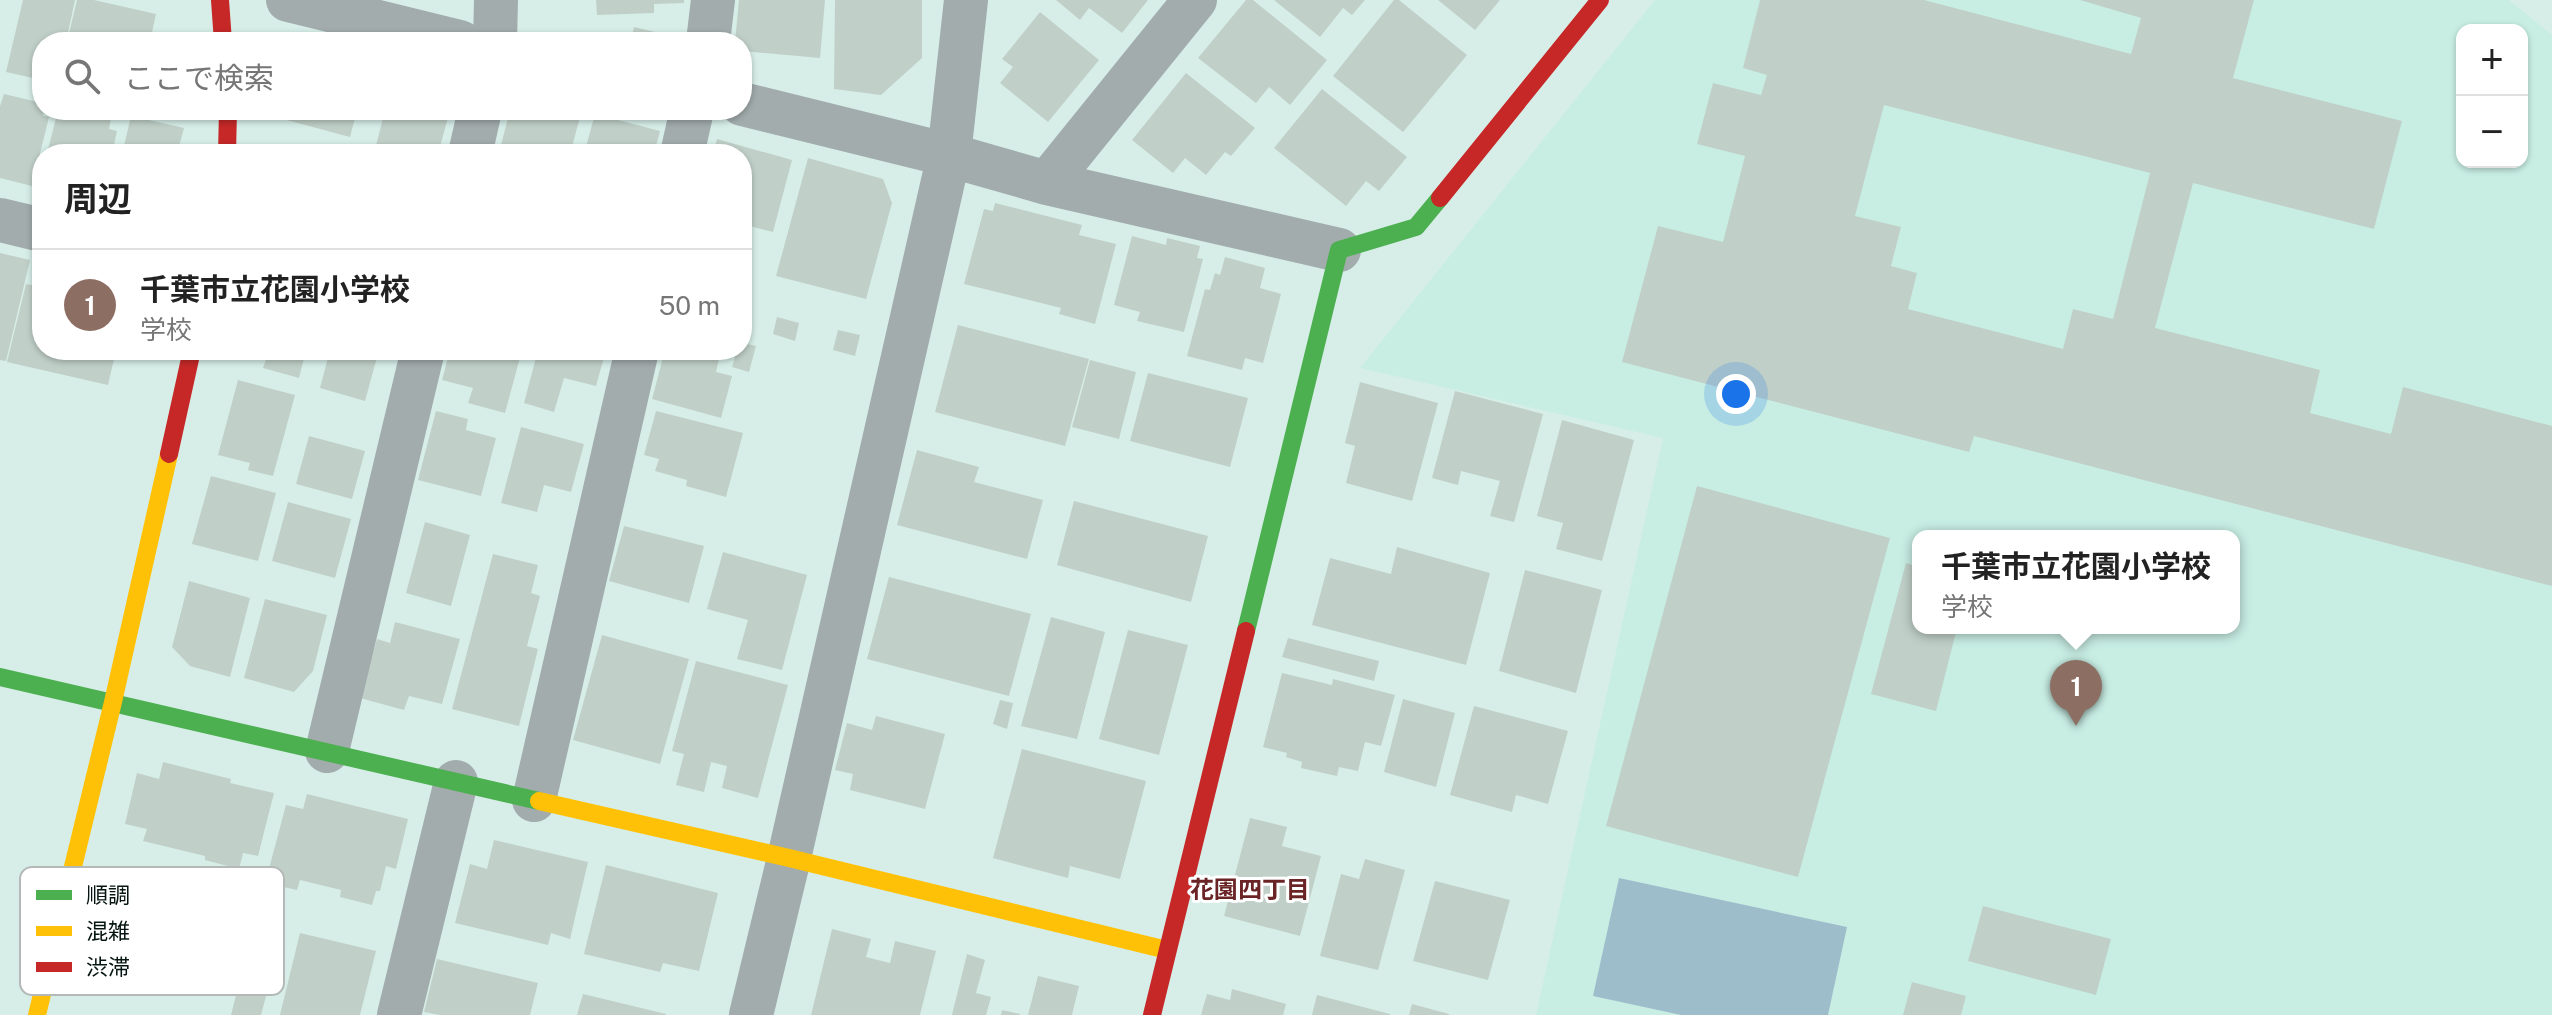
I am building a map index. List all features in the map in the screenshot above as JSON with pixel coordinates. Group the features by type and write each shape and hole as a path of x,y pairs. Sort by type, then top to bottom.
{"street":[{"path":"219,0 222,32"},
{"path":"288,0 419,32"},
{"path":"495,32 496,0"},
{"path":"709,32 713,0"},
{"path":"751,1015 949,155 966,0"},
{"path":"1047,183 1195,0"},
{"path":"752,106 949,155 1047,183 1339,250 1416,227 1600,0"},
{"path":"227,144 228,120"},
{"path":"472,144 478,120"},
{"path":"684,144 690,120"},
{"path":"0,220 32,228"},
{"path":"1152,1015 1339,250"},
{"path":"73,867 190,360"},
{"path":"327,751 421,360"},
{"path":"534,800 635,360"},
{"path":"0,677 789,858 1167,950"},
{"path":"399,1015 456,782"},
{"path":"37,1015 42,995"}],"shaded area":[{"path":"1655,0 2509,0 2552,35 2552,1015 1536,1015 1663,438 1360,368"}],"water":[{"path":"1619,878 1847,927 1828,1015 1681,1015 1593,996"}],"building":[{"path":"23,0 75,0 68,32 32,32 32,78 6,72"},
{"path":"77,0 94,0 156,14 152,32 69,32"},
{"path":"596,0 684,0 684,3 654,4 654,13 597,15"},
{"path":"739,0 825,0 820,58 752,52 752,32 736,32"},
{"path":"835,0 922,0 922,58 881,95 834,89"},
{"path":"1056,0 1148,0 1122,33 1089,8 1080,20"},
{"path":"1246,0 1253,0 1327,60 1290,105 1269,87 1256,103 1198,58"},
{"path":"1274,0 1365,0 1352,15 1343,8 1320,37"},
{"path":"1394,0 1399,0 1467,55 1403,132 1333,76"},
{"path":"1438,0 1500,0 1475,30"},
{"path":"1760,0 1924,0 2131,54 2141,18 2080,0 2254,0 2233,78 2402,121 2374,229 2193,183 2155,328 2320,370 2310,413 2391,434 2403,387 2552,426 2552,586 1974,436 1969,452 1622,362 1658,226 1723,242 1745,156 1697,144 1713,83 1761,95 1767,75 1743,68","holes":["1884,105 2150,173 2113,319 2073,309 2063,349 1908,309 1917,273 1891,266 1901,227 1855,216"]},
{"path":"1040,12 1099,60 1048,122 1000,83 1013,67 1002,59"},
{"path":"634,27 655,32 633,32"},
{"path":"1186,73 1255,128 1231,156 1225,152 1206,175 1185,158 1173,173 1132,140"},
{"path":"1322,89 1407,157 1379,191 1366,181 1346,206 1274,148"},
{"path":"4,94 32,101 32,120 48,120 42,144 32,144 32,186 0,178 0,106"},
{"path":"56,120 111,120 109,129 117,131 114,144 50,144"},
{"path":"130,120 149,120 184,128 180,144 124,144"},
{"path":"286,120 354,120 350,137"},
{"path":"382,120 447,120 441,144 376,144"},
{"path":"507,120 579,120 573,144 501,144"},
{"path":"593,120 618,120 660,131 657,144 587,144"},
{"path":"717,139 735,144 716,144"},
{"path":"752,149 792,160 773,232 752,227"},
{"path":"808,158 883,179 892,203 866,299 776,276"},
{"path":"995,203 1082,225 1079,235 1116,244 1095,324 1059,314 1061,308 964,284 984,209 993,211"},
{"path":"1132,236 1166,245 1167,238 1200,246 1197,258 1203,259 1184,332 1137,321 1140,312 1114,305"},
{"path":"0,253 30,260 6,361 0,360"},
{"path":"1225,257 1265,268 1260,288 1281,294 1263,363 1245,358 1242,370 1187,356 1205,289 1210,290 1215,273 1220,275"},
{"path":"26,284 32,285 32,360 114,360 108,385 7,362"},
{"path":"777,317 799,323 795,341 773,334"},
{"path":"958,325 1089,359 1065,446 935,412"},
{"path":"838,330 860,335 855,356 833,350"},
{"path":"752,345 756,346 749,372 732,367 734,360 752,360"},
{"path":"266,360 304,360 299,378 263,368"},
{"path":"327,360 376,360 365,401 320,388"},
{"path":"447,360 519,360 505,413 468,403 473,388 442,380"},
{"path":"535,360 603,360 596,386 564,378 554,412 524,403"},
{"path":"662,360 719,360 716,372 732,376 721,418 652,399"},
{"path":"1090,360 1136,372 1119,439 1072,427"},
{"path":"1148,373 1248,398 1230,467 1130,441"},
{"path":"238,380 295,395 273,476 248,470 250,463 218,455"},
{"path":"1360,382 1438,403 1412,501 1346,483 1355,446 1345,443"},
{"path":"1455,391 1543,414 1514,522 1490,516 1500,481 1461,471 1458,485 1432,478"},
{"path":"436,411 468,419 466,430 496,438 481,496 418,480"},
{"path":"656,411 743,433 726,497 686,486 687,480 655,471 659,459 644,455"},
{"path":"1562,420 1634,440 1602,561 1556,549 1563,523 1537,516"},
{"path":"521,427 584,444 571,492 544,485 537,512 501,503"},
{"path":"309,436 365,451 352,499 296,484"},
{"path":"917,450 979,467 974,482 1043,500 1027,559 897,525"},
{"path":"211,476 276,493 258,561 192,544"},
{"path":"1697,486 1890,538 1798,877 1606,826"},
{"path":"1074,501 1208,536 1191,602 1057,565"},
{"path":"288,502 351,519 335,578 272,561"},
{"path":"425,522 470,535 451,606 406,593"},
{"path":"624,526 704,546 689,603 609,581"},
{"path":"1397,547 1490,573 1466,665 1312,625 1330,558 1391,574"},
{"path":"723,552 807,575 782,670 737,659 748,620 707,609"},
{"path":"493,554 538,565 531,593 540,596 527,646 538,649 519,726 452,709"},
{"path":"1906,563 1912,565 1912,634 1955,634 1936,711 1871,694"},
{"path":"1525,570 1602,590 1576,693 1499,671"},
{"path":"889,577 1031,614 1009,696 867,659"},
{"path":"189,581 250,598 230,677 190,666 172,647"},
{"path":"265,599 327,615 313,671 294,692 244,678"},
{"path":"1051,617 1105,632 1077,739 1021,726"},
{"path":"395,622 460,639 442,704 409,696 404,710 360,698 377,639 390,643"},
{"path":"1128,630 1188,645 1159,755 1099,739"},
{"path":"602,635 689,659 660,764 573,740"},
{"path":"1288,638 1379,661 1374,681 1282,657"},
{"path":"696,661 788,685 758,798 722,788 727,766 711,762 704,792 676,785 684,754 672,751"},
{"path":"1282,673 1332,685 1333,679 1395,695 1381,746 1365,742 1358,771 1339,767 1337,776 1301,768 1302,762 1286,757 1287,753 1263,747"},
{"path":"1403,699 1455,713 1436,787 1384,772"},
{"path":"1000,700 1013,703 1007,729 993,724"},
{"path":"1474,706 1568,731 1548,804 1516,795 1512,812 1450,795"},
{"path":"876,716 945,734 925,809 850,790 853,774 835,770 847,723 872,730"},
{"path":"1022,749 1146,781 1120,879 1070,866 1068,878 993,858"},
{"path":"163,762 274,793 258,856 243,853 240,867 231,867 205,860 205,856 143,841 147,829 125,824 137,773 159,779"},
{"path":"307,794 408,819 396,869 386,866 380,891 376,891 372,905 340,897 341,890 300,880 297,890 284,887 284,867 269,867 286,805 303,809"},
{"path":"1250,818 1287,827 1282,846 1321,856 1300,936 1224,916"},
{"path":"494,840 588,862 570,939 551,933 548,945 455,923 470,864 487,869"},
{"path":"1365,859 1405,870 1378,970 1320,956 1341,874 1359,879"},
{"path":"606,865 718,893 699,971 663,963 660,972 584,954"},
{"path":"1435,881 1510,900 1488,980 1413,961"},
{"path":"1983,906 2111,939 2096,995 1968,961"},
{"path":"832,929 871,939 866,957 890,963 895,941 936,951 920,1015 811,1015"},
{"path":"300,933 376,951 360,1015 280,1015"},
{"path":"967,954 985,960 976,993 991,997 986,1015 952,1015"},
{"path":"437,959 538,983 530,1015 440,1015 424,1012"},
{"path":"1038,976 1079,986 1072,1015 1028,1015"},
{"path":"1912,982 1966,996 1961,1015 1903,1015"},
{"path":"1232,989 1286,1004 1283,1015 1201,1015 1207,994 1230,1000"},
{"path":"583,994 666,1014 666,1015 577,1015"},
{"path":"236,995 266,995 261,1015 231,1015"},
{"path":"1317,995 1390,1014 1390,1015 1312,1015"},
{"path":"1412,1004 1449,1014 1449,1015 1409,1015"},
{"path":"1002,1010 1020,1014 1020,1015 1001,1015"}],"traffic: fast":[{"path":"1246,631 1339,250 1416,227 1440,198"},
{"path":"0,677 539,801"}],"traffic: slow":[{"path":"73,867 169,454"},
{"path":"539,801 1167,950"},
{"path":"37,1015 42,995"}],"traffic: jam":[{"path":"220,0 222,32"},
{"path":"1440,198 1600,0"},
{"path":"227,144 228,120"},
{"path":"169,454 190,360"},
{"path":"1152,1015 1246,631"}],"place":[{"name":"千葉市立花園小学校","path":"2076,726"}],"district":[{"name":"花園四丁目","path":"1250,889"}]}
